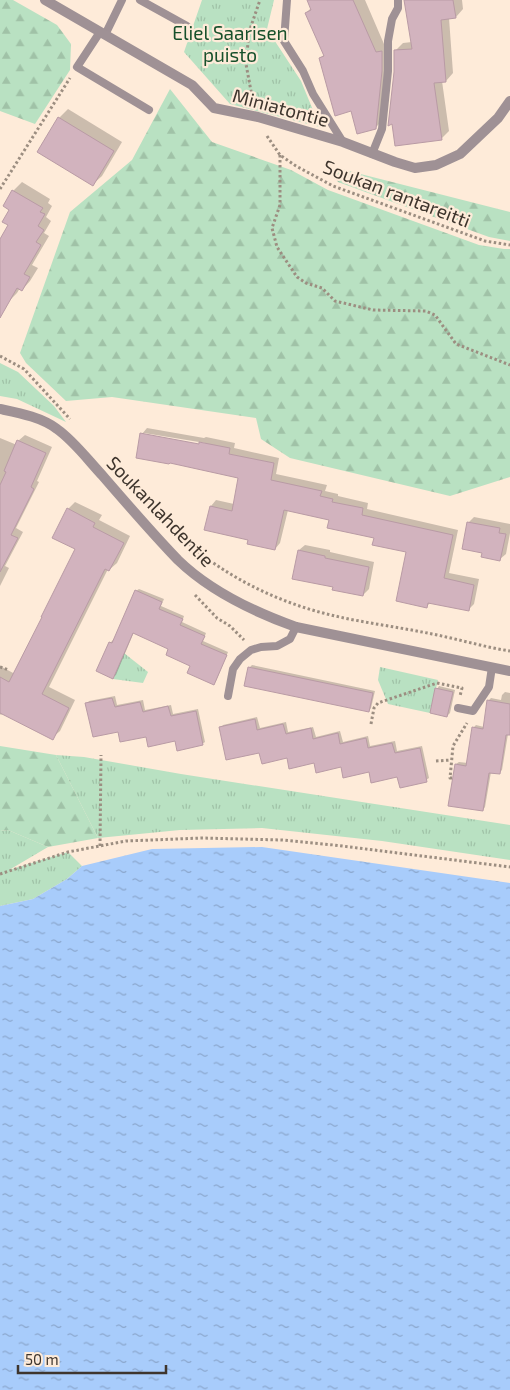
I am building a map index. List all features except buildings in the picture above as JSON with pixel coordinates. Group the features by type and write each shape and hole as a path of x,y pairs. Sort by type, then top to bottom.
{"street":[{"name":"Miniatontie","path":"45,0 192,84 214,108 258,117 343,142 414,168 436,165 460,154 498,118 510,101"},
{"name":"Soukanlahdentie","path":"0,409 39,419 57,429 77,447 179,560 206,583 234,600 268,617 296,627 510,672"}],"lane":[{"path":"122,0 102,34 77,67 150,110"},
{"path":"140,0 187,26"},
{"path":"287,0 284,41 303,71 312,94 343,142"},
{"path":"372,154 382,129 388,71 388,41 392,19 398,8 398,0"},
{"path":"228,696 233,669 240,659 251,650 276,646 290,639 296,627"},
{"path":"458,708 473,711 489,687 492,668"}],"path":[{"path":"253,101 246,64 249,32 260,0"},
{"path":"0,189 77,67"},
{"name":"Soukan rantareitti","path":"510,245 485,241 333,186 280,155 280,205 272,228 277,247 297,277 306,283 322,288 335,301 373,310 426,311 435,315 456,344 510,365"},
{"path":"0,356 24,369 75,424"},
{"path":"162,518 199,553 226,572 275,598 331,615 510,651"},
{"path":"194,594 217,618 230,626 249,644 251,650"},
{"path":"0,667 8,670"},
{"path":"371,724 374,708 378,702 437,683 462,688 458,708"},
{"path":"452,778 450,778 450,760 453,746 473,711"},
{"path":"100,846 101,755"},
{"path":"436,761 450,760"},
{"path":"0,874 68,852 126,841 202,838 282,840 510,867"}],"green space":[{"path":"0,0 13,0 57,25 71,44 70,70 35,124 0,111"},
{"name":"Eliel Saarisen puisto","path":"202,0 274,0 267,29 301,81 320,127 230,104 184,52"},
{"path":"170,89 212,142 291,170 328,190 479,245 510,249 510,477 450,496 290,458 261,439 256,418 112,397 66,401 26,363 20,353 70,212 132,160"},
{"path":"337,168 510,212 510,241 489,237 338,182 335,177"},
{"path":"0,363 18,372 54,406 66,422 17,399 0,396"},
{"path":"124,653 148,672 143,683 113,679"},
{"path":"380,667 438,680 430,713 388,704 378,680"},
{"path":"0,746 56,755 98,838 48,847 8,830 0,831"},
{"path":"56,755 84,757 510,825 510,860 382,841 262,828 180,830 98,838"},
{"path":"8,830 48,847 9,870 68,852 82,866 67,879 33,899 0,906 0,831"}],"water":[{"path":"262,847 510,883 510,1390 0,1390 0,906 33,899 67,879 82,866 152,849"}]}
